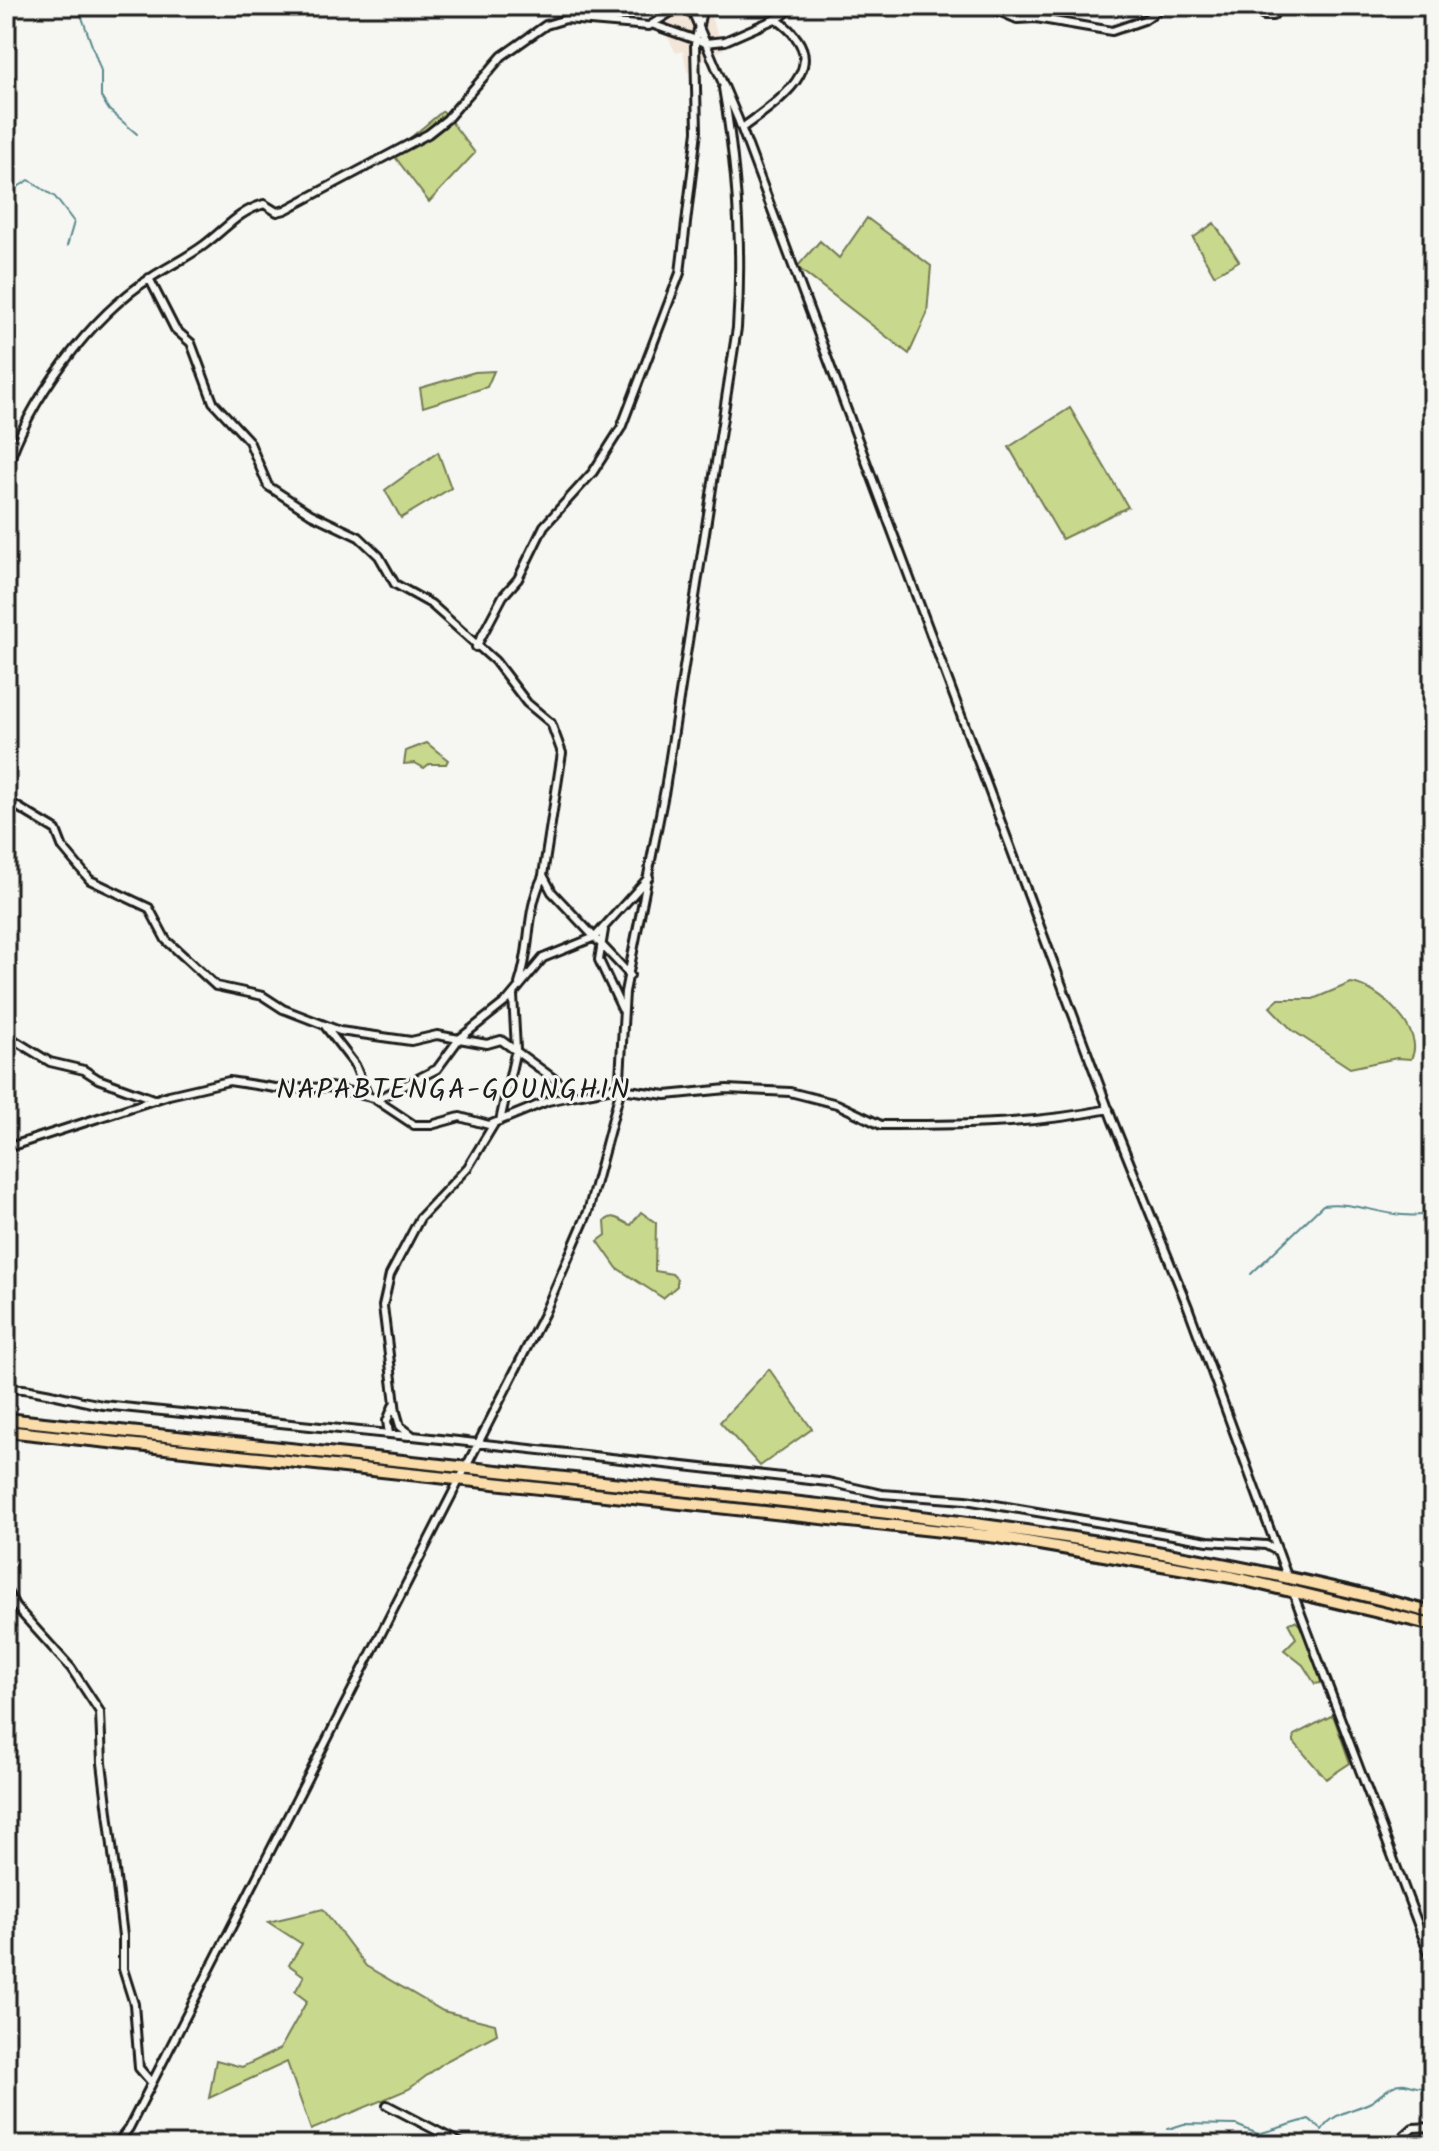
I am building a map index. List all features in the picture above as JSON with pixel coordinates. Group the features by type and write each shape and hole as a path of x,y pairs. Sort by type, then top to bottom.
{"highway":[{"path":"6,1419 898,1512 1090,1538 1286,1575 1433,1613"},
{"path":"6,1431 998,1537 1108,1554 1292,1590 1433,1625"}],"street":[{"path":"653,24 681,6"},
{"path":"690,6 742,128 1433,1964"},
{"path":"476,647 503,596 518,579 534,541 565,500 593,472 621,428 639,388 682,264 697,131 696,38 703,6"},
{"path":"6,471 47,383 86,335 149,278 205,245 240,212 264,204 277,212 285,210 417,141 447,119 502,56 546,25 566,19 653,24 705,43 725,41 776,19 793,6"},
{"path":"987,6 1017,19 1036,18 1112,31 1144,20 1164,6"},
{"path":"1247,6 1266,17 1273,16 1279,6"},
{"path":"742,128 791,91 804,67 800,40 776,19"},
{"path":"116,2145 544,1314 588,1212 619,1089 623,1011 649,877 737,328 741,278 737,169 723,88"},
{"path":"149,278 175,329 191,343 213,402 249,441 268,486 299,508 359,537 379,556 395,584 431,604 495,661 527,703 551,723 561,745 556,804 543,875 530,905 529,938 519,984"},
{"path":"8,800 56,830 63,848 90,880 149,908 166,940 211,983 233,992 263,996 283,1009 340,1031 411,1041 437,1035 487,1044 501,1040 576,1095"},
{"path":"543,875 552,892 583,922 596,941 624,965 631,977"},
{"path":"371,1098 437,1069 459,1039 513,994 549,954 596,941 649,877"},
{"path":"596,941 603,974 623,1011"},
{"path":"413,1436 400,1426 395,1402 383,1306 391,1270 420,1218 468,1167 497,1123 516,1049 513,994"},
{"path":"323,1023 355,1065 371,1098"},
{"path":"6,1035 50,1062 84,1070 98,1079 156,1100"},
{"path":"6,1148 156,1100 229,1081 282,1089 331,1087 371,1098 419,1126 460,1117 497,1123 548,1101 619,1089 666,1095 727,1089 790,1092 837,1104 881,1125 951,1123 976,1126 993,1121 1046,1121 1109,1109"},
{"path":"393,1090 391,1101 396,1111"},
{"path":"6,1389 20,1387 64,1400 103,1405 828,1482 882,1494 966,1500 1208,1541 1266,1545 1277,1551"},
{"path":"389,1434 387,1421 395,1402"},
{"path":"6,1590 16,1607 71,1668 100,1712 102,1763 123,1936 123,1969 134,2004 139,2068 151,2082"},
{"path":"387,2105 464,2145"},
{"path":"1394,2145 1413,2128 1433,2127"}],"shaded area":[{"path":"664,6 706,6 724,49 696,62 696,70 687,72 683,51 676,53 654,11"}],"green space":[{"path":"443,111 475,153 429,202 392,153"},
{"path":"867,218 931,266 927,314 909,354 797,267 820,241 839,258"},
{"path":"1214,223 1239,261 1214,275 1193,238"},
{"path":"494,371 487,387 423,407 420,388 475,372"},
{"path":"1070,408 1128,507 1062,539 1009,447"},
{"path":"438,452 451,488 401,518 385,490"},
{"path":"427,743 448,760 446,764 429,764 424,768 415,763 404,764 406,751"},
{"path":"1351,983 1374,992 1406,1023 1414,1048 1411,1059 1397,1058 1350,1068 1292,1030 1270,1007 1279,999 1313,999"},
{"path":"641,1212 656,1223 655,1271 672,1274 677,1279 677,1286 663,1298 617,1268 598,1241 606,1235 605,1221 609,1218 631,1225"},
{"path":"769,1369 812,1429 760,1466 720,1422"},
{"path":"1295,1621 1302,1627 1323,1680 1320,1683 1315,1684 1303,1665 1284,1650 1296,1638 1288,1623"},
{"path":"1333,1715 1350,1763 1326,1779 1294,1742 1294,1735"},
{"path":"323,1909 366,1966 443,2011 495,2024 497,2034 446,2061 409,2089 311,2130 287,2062 209,2098 216,2060 242,2067 280,2049 307,2001 295,1992 304,1976 289,1965 302,1944 268,1922"}],"waterway":[{"path":"78,6 101,71 101,97 109,110 137,134"},
{"path":"137,6 141,12 161,13 167,6"},
{"path":"204,6 210,6"},
{"path":"6,185 16,188 29,180 55,197 74,222 67,246"},
{"path":"1251,1274 1323,1205 1337,1204 1391,1214 1433,1213"},
{"path":"1168,2129 1184,2124 1236,2125 1258,2134 1309,2119 1322,2130 1338,2115 1371,2102 1396,2085 1424,2088 1433,2079"}],"district":[{"name":"NAPABTENGA-GOUNGHIN","path":"454,1090"}]}
